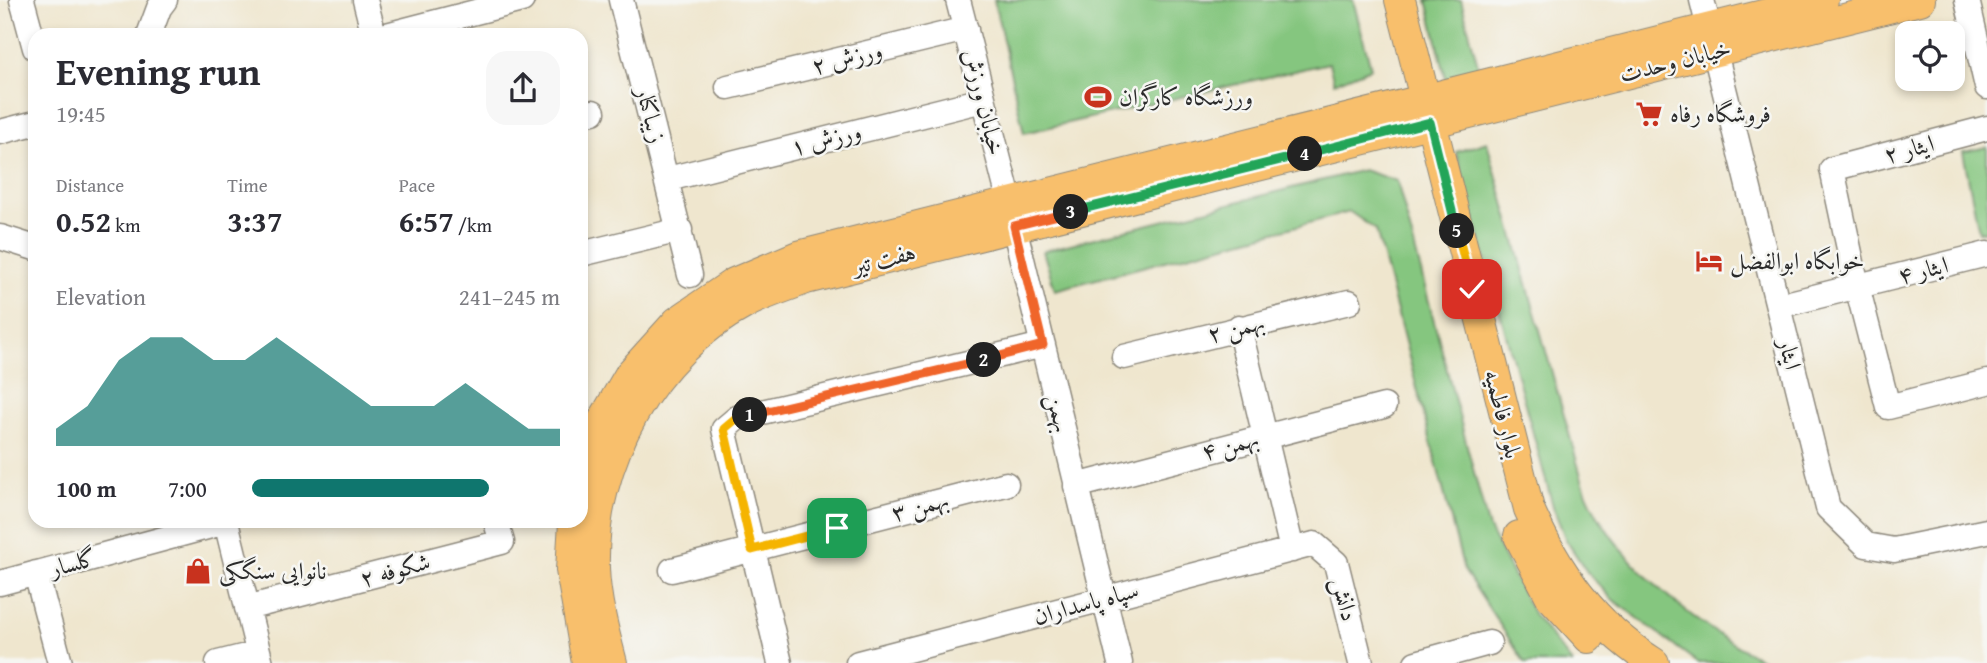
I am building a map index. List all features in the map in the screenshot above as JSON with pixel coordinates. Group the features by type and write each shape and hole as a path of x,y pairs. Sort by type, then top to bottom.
{"main road":[{"path":"1378,0 1417,113"},
{"path":"1399,0 1417,113"},
{"name":"خیابان وحدت","path":"1417,113 1709,26 1822,0"},
{"name":"خیابان وحدت","path":"1709,26 1920,0"},
{"name":"هفت تیر","path":"612,663 594,569 598,505 617,443 649,387 692,340 746,303 806,279 1012,215 1417,113"},
{"name":"بلوار فاطمیه","path":"1417,113 1510,516 1532,566 1550,597 1598,647 1619,663"},
{"name":"بلوار فاطمیه","path":"1417,113 1529,509 1550,556 1579,598 1612,632 1654,663"},
{"name":"هفت تیر","path":"588,460 596,434 630,374 677,322 734,283 798,256 1012,215"},
{"path":"574,528 571,570 587,663"}],"street":[{"path":"22,0 30,28"},
{"path":"152,28 165,0"},
{"path":"365,0 372,28"},
{"path":"413,28 522,0"},
{"name":"زیباکنار","path":"621,0 668,178 690,275"},
{"name":"خیابان ورزش","path":"958,0 1012,215"},
{"path":"1967,0 1987,87"},
{"name":"ایثار","path":"1709,26 1828,508 1867,545 1894,550 1987,531"},
{"name":"ورزش ۲","path":"728,87 966,29"},
{"name":"ورزش ۱","path":"668,178 983,100"},
{"path":"0,132 28,125"},
{"name":"ایثار ۲","path":"1857,286 1832,169 1987,128"},
{"name":"بهمن","path":"1012,215 1120,663"},
{"path":"588,252 680,230"},
{"path":"0,237 28,246"},
{"name":"ایثار ۴","path":"1778,306 1987,254"},
{"path":"1857,286 1888,407 1987,382"},
{"name":"بهمن ۲","path":"1124,357 1349,302"},
{"path":"1239,327 1265,436 1303,547"},
{"path":"779,663 724,429 737,418 1043,345"},
{"name":"بهمن ۴","path":"1076,486 1384,406"},
{"name":"بهمن ۳","path":"672,570 1006,484"},
{"name":"گلسار","path":"0,583 204,528"},
{"path":"218,663 260,658 227,528"},
{"name":"شکوفه ۲","path":"247,608 499,532"},
{"name":"سپاه پاسداران","path":"874,661 1303,547"},
{"name":"دانش","path":"1303,547 1336,563 1361,663"},
{"path":"36,573 60,663"},
{"path":"1416,663 1489,643"}],"green space":[{"name":"ورزشگاه کارگران","path":"994,0 1353,0 1371,68 1334,83 1329,63 1024,133"},
{"path":"1427,0 1461,0 1480,73 1447,83"},
{"path":"1487,142 1583,483 1595,511 1634,564 1659,588 1714,631 1769,663 1698,663 1612,599 1587,572 1566,540 1554,510 1456,152"},
{"path":"1987,147 1987,230 1979,232 1963,152"},
{"path":"1363,170 1397,181 1489,529 1534,615 1572,663 1525,663 1464,570 1376,230 1350,212 1055,290 1043,251"}],"place":[{"name":"ورزشگاه کارگران","path":"1098,97"},
{"name":"فروشگاه رفاه","path":"1649,114"},
{"name":"خوابگاه ابوالفضل","path":"1709,261"},
{"name":"نانوایی سنگکی","path":"198,571"}],"route":[{"path":"837,528 752,550 724,429 737,418 886,385 1043,345 1014,226 1430,122 1472,289"}]}
